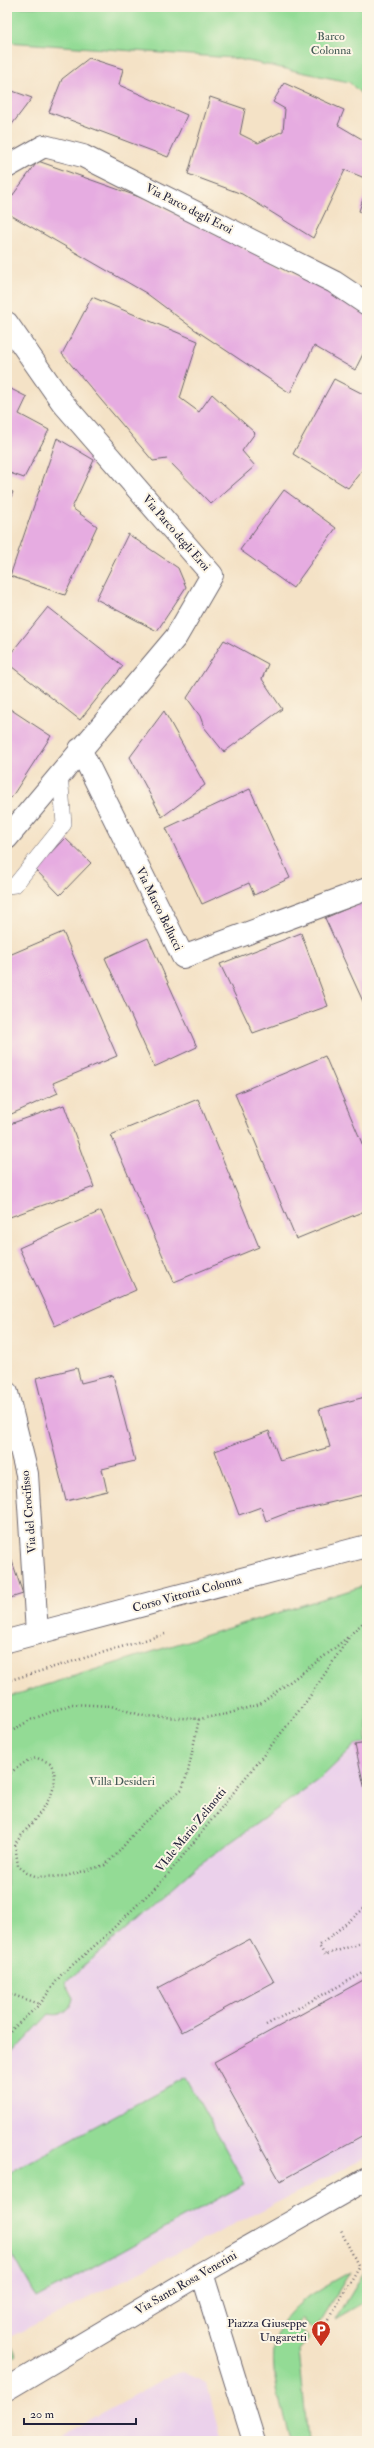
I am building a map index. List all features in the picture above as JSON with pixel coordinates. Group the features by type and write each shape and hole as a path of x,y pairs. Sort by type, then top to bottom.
{"street":[{"name":"Via Parco degli Eroi","path":"7,167 44,146 83,156 334,282 367,304"},
{"name":"Via Parco degli Eroi","path":"7,323 62,402 212,575 176,637 60,773 7,838"},
{"name":"Via Marco Bellucci","path":"80,750 183,957 367,889"},
{"name":"Via del Crocifisso","path":"7,1393 28,1474 37,1633"},
{"name":"Corso Vittoria Colonna","path":"7,1641 367,1546"},
{"name":"Via Santa Rosa Venerini","path":"7,2389 202,2273 367,2179"},
{"path":"202,2273 254,2441"}],"lane":[{"path":"7,886 15,885 64,824 60,773"}],"path":[{"name":"VIale Mario Zelinotti","path":"7,2034 40,2004 61,1975 100,1942 165,1878 306,1702 352,1633 367,1619"},
{"path":"7,1734 30,1720 72,1704 111,1706 144,1716 199,1719 227,1714 260,1704 330,1652 352,1633"},
{"path":"7,1774 27,1761 37,1758 50,1763 55,1774 54,1790 41,1812 15,1844 18,1866 27,1873 38,1877 66,1876 105,1865 117,1854 140,1826 182,1789 188,1772 199,1719"},
{"path":"367,1906 319,1946 325,1956 367,1941"},
{"path":"266,2025 367,1970"},
{"path":"7,1993 40,2004"},
{"path":"324,2327 359,2267 326,2203"}],"shaded area":[{"path":"367,1743 367,2157 7,2339 7,2059 49,2014 72,2003 71,1992 64,1983 197,1866 322,1777 355,1745"},
{"path":"183,2372 207,2383 220,2439 213,2441 50,2441 172,2374"}],"green space":[{"name":"Barco Colonna","path":"7,7 367,7 367,100 349,82 233,58 7,42"},
{"name":"Villa Desideri","path":"367,1585 367,1743 355,1745 322,1777 197,1866 65,1983 73,1998 68,2009 65,2012 58,2014 49,2014 7,2059 7,1697"},
{"path":"186,2077 245,2184 37,2298 7,2244 7,2174"},
{"path":"367,2268 367,2301 336,2319"},
{"path":"350,2272 315,2330 302,2318 295,2326 309,2339 299,2350 308,2441 290,2441 275,2376 275,2343 280,2327 290,2313 303,2301 318,2290"},
{"path":"7,2339 17,2356 7,2362"}],"building":[{"path":"89,58 123,69 119,85 187,115 168,157 49,112 62,79"},
{"path":"284,83 344,110 338,125 367,142 367,179 345,170 313,238 242,194 188,174 210,97 245,109 240,134 258,143 283,131 285,109 273,102"},
{"path":"7,89 32,98 7,131"},
{"path":"38,161 145,199 328,290 367,316 367,352 365,350 355,370 314,346 290,393 194,329 146,293 7,213 7,203"},
{"path":"367,187 367,216 359,211"},
{"path":"92,297 198,341 180,398 199,412 212,394 255,433 242,451 255,466 211,504 167,459 153,461 62,354"},
{"path":"334,379 367,396 367,464 348,488 293,454"},
{"path":"7,387 27,397 19,414 49,430 24,478 7,472"},
{"path":"57,438 94,460 72,508 97,526 65,595 10,576"},
{"path":"7,490 13,492 7,508"},
{"path":"284,490 336,528 293,588 240,550"},
{"path":"128,534 178,568 186,587 157,631 96,599"},
{"path":"48,607 123,666 80,720 7,663 7,658"},
{"path":"224,640 268,664 262,679 282,709 224,752 204,727 200,716 187,698"},
{"path":"7,707 51,736 11,798 7,795"},
{"path":"164,711 205,785 162,817 130,757"},
{"path":"250,789 290,878 254,895 249,883 202,904 166,828"},
{"path":"65,838 91,863 60,895 35,869"},
{"path":"367,900 367,1008 366,1008 325,918"},
{"path":"63,932 117,1056 53,1083 58,1093 7,1116 7,956"},
{"path":"301,933 328,1006 253,1033 220,964"},
{"path":"148,938 197,1047 154,1067 105,958"},
{"path":"325,1056 367,1155 367,1210 296,1239 235,1094"},
{"path":"198,1099 259,1247 174,1282 111,1135"},
{"path":"64,1105 94,1187 7,1218 7,1125"},
{"path":"101,1211 136,1290 55,1326 19,1248"},
{"path":"77,1368 81,1383 113,1375 135,1461 102,1469 107,1491 66,1501 36,1378"},
{"path":"365,1397 367,1406 367,1494 287,1513 266,1521 261,1507 239,1515 215,1451 269,1431 280,1461 330,1447 319,1409"},
{"path":"7,1546 23,1594 7,1599"},
{"path":"367,1743 367,1795 366,1795 355,1745"},
{"path":"250,1939 274,1982 182,2032 158,1988"},
{"path":"367,1978 367,2133 280,2181 214,2062"}],"place":[{"name":"Piazza Giuseppe Ungaretti","path":"321,2347"}]}
